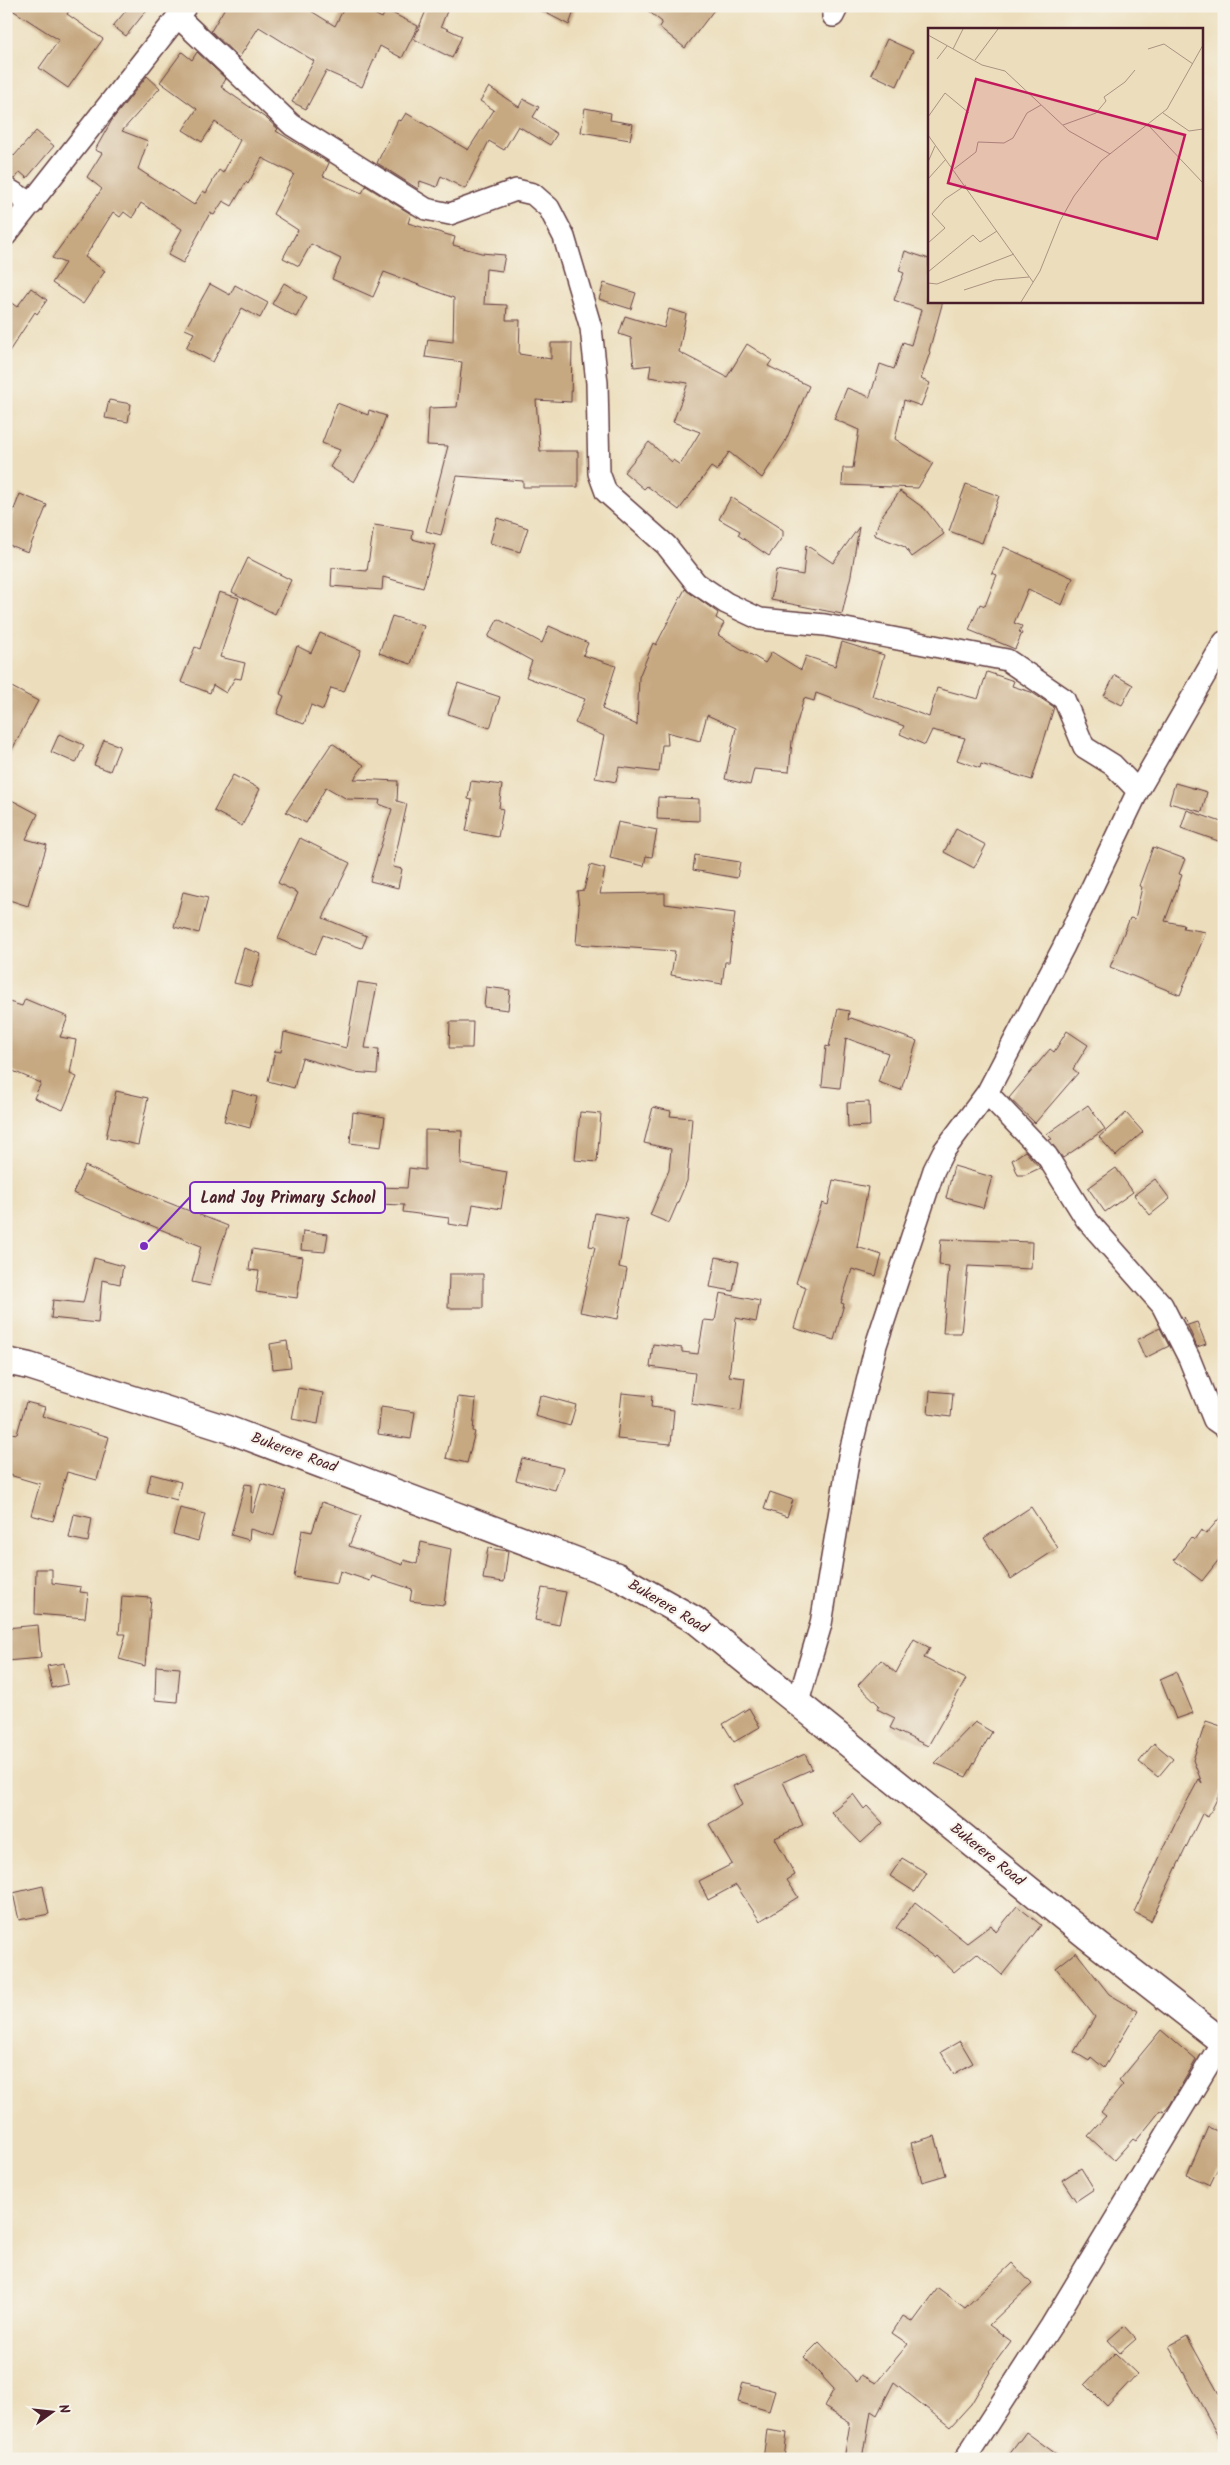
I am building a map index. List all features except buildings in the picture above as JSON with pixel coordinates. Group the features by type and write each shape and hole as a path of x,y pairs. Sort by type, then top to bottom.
{"street":[{"path":"6,235 182,12 292,125 426,209 450,214 516,190 533,194 549,208 564,237 591,328 597,383 599,473 606,492 666,546 696,583 726,603 760,618 825,625 1007,660 1064,699 1084,747 1114,765 1138,791"},
{"path":"6,188 32,204"},
{"path":"798,1702 821,1624 849,1456 876,1345 934,1170 943,1152 987,1093 1063,948 1138,791 1224,642"},
{"path":"987,1093 1047,1156 1086,1219 1162,1306 1189,1358 1214,1420 1224,1427"},
{"name":"Bukerere Road","path":"6,1361 29,1366 227,1428 617,1576 695,1620 1088,1937 1223,2043"},
{"path":"965,2459 1051,2326 1223,2043"}],"place":[{"name":"Land Joy Primary School","path":"144,1246"}]}
